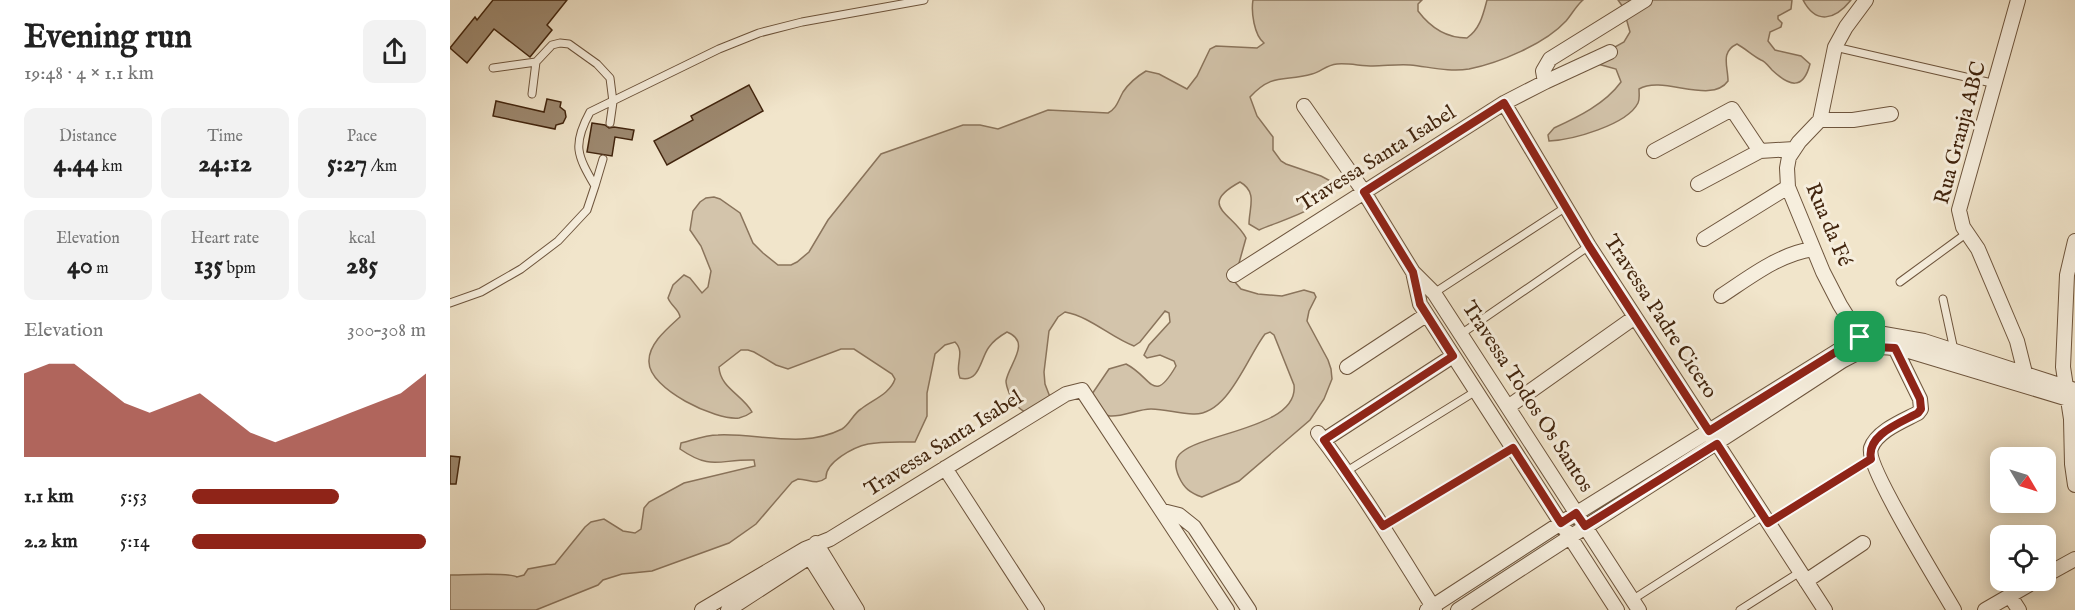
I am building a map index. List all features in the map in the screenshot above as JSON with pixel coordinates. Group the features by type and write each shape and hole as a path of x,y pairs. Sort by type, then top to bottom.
{"street":[{"path":"1545,82 1543,71 1551,59 1645,0"},
{"path":"1866,0 1846,27 1835,47 1820,120 1853,120 1891,114"},
{"name":"Rua Granja ABC","path":"2018,0 1959,210 1960,220 1978,249 2017,341 2025,373"},
{"name":"Travessa Santa Isabel","path":"1234,275 1504,103 1610,52"},
{"name":"Travessa Padre Cicero","path":"1504,103 1589,246 1825,610"},
{"name":"Travessa Todos Os Santos","path":"1304,106 1364,192 1413,272 1434,293 1461,333 1636,605"},
{"path":"1653,151 1731,109 1735,111 1760,151"},
{"name":"Rua da Fé","path":"1820,120 1794,149 1787,168 1788,187 1813,249 1840,305 1862,343"},
{"path":"1698,184 1760,151 1794,149"},
{"path":"1704,240 1788,187"},
{"path":"2075,242 2067,276 2063,367 2071,394 2075,485"},
{"path":"1721,296 1779,259 1802,250 1813,249"},
{"name":"Travessa Todos Os Santos","path":"1413,272 1420,304 1426,315 1617,610"},
{"path":"1347,367 1426,315"},
{"path":"1508,407 1635,317"},
{"path":"1445,343 1461,333"},
{"path":"1453,356 1321,436 1383,526 1432,609 1576,513 1709,431 1862,343 1884,334 1954,350 2025,373 2071,394"},
{"path":"1862,343 1876,347 1895,348 2071,394"},
{"path":"1458,610 1569,536 1717,444 1833,367 1862,343"},
{"path":"1895,348 1920,399 1921,409 1880,435 1869,451 1888,494 1954,610"},
{"name":"Travessa Santa Isabel","path":"702,610 816,548 1066,394 1082,390 1163,511"},
{"path":"945,468 1037,610"},
{"path":"1163,511 1227,610"},
{"path":"1163,511 1179,515 1194,527 1249,610"},
{"path":"1803,577 1863,543"},
{"path":"816,548 843,610"},
{"path":"816,548 857,610"},
{"name":"Travessa Santa Isabel","path":"728,610 816,548"},
{"path":"2056,569 2075,559"},
{"path":"1984,610 2018,591"},
{"path":"2010,596 2019,610"}],"lane":[{"path":"594,186 581,162 578,150 579,131 590,112 719,49 759,33 802,22 924,0"},
{"path":"532,94 536,62 552,45 569,44 597,64 610,78 613,102 610,123"},
{"path":"1835,47 1996,84"},
{"path":"493,68 536,62"},
{"path":"450,303 481,292 521,269 558,241 587,210 603,159"},
{"path":"1434,293 1566,207"},
{"path":"1900,282 1967,233"},
{"path":"1461,333 1589,246"},
{"path":"1943,299 1954,350"},
{"path":"1347,471 1476,391"},
{"path":"1383,526 1513,448"},
{"path":"1636,605 1766,520 1871,459"},
{"path":"1740,610 1803,577"}],"shaded area":[{"path":"1253,0 1422,0 1418,4 1418,11 1428,22 1446,34 1467,38 1478,26 1487,0 1583,0 1566,21 1534,45 1481,66 1454,70 1405,65 1337,64 1312,74 1273,81 1258,89 1250,97 1257,116 1273,137 1273,150 1281,161 1338,185 1331,194 1312,207 1259,230 1249,224 1251,195 1246,186 1240,182 1221,197 1219,204 1222,210 1246,238 1234,281 1241,289 1258,294 1282,296 1304,290 1314,293 1316,297 1307,321 1328,360 1332,379 1324,399 1310,420 1239,481 1202,497 1185,487 1179,477 1176,460 1179,454 1194,445 1267,419 1282,410 1292,399 1294,385 1274,335 1270,332 1265,334 1226,396 1216,406 1205,412 1188,414 1151,409 1110,416 1092,409 1092,394 1109,369 1126,364 1152,385 1157,386 1168,378 1176,366 1174,361 1160,355 1147,358 1144,355 1149,345 1170,322 1169,313 1165,311 1140,342 1134,346 1083,318 1065,312 1058,317 1049,331 1044,372 1045,384 1050,397 1029,414 1015,404 1006,385 1017,354 1018,341 1014,336 1007,332 995,340 986,352 976,374 967,379 960,378 958,346 955,342 945,345 935,354 927,393 927,416 915,442 868,444 841,456 830,466 826,478 822,480 816,482 798,479 792,482 756,524 729,543 652,571 622,574 603,580 598,585 536,610 450,610 450,575 496,574 517,577 524,575 528,569 555,564 591,522 604,519 623,531 635,533 641,529 644,508 649,502 684,483 755,466 754,460 708,462 700,460 680,449 681,443 713,435 796,439 827,435 845,427 858,411 885,393 893,384 895,379 892,374 854,349 841,349 788,369 754,352 741,350 719,367 723,380 752,412 739,418 729,418 700,409 660,383 652,372 649,362 655,343 680,317 668,298 673,285 684,275 690,278 702,293 708,287 711,271 701,246 690,230 693,211 700,202 706,198 720,199 740,213 753,243 763,253 778,265 791,265 809,252 828,220 881,154 963,125 980,125 998,129 1048,110 1108,113 1115,107 1128,86 1146,71 1159,74 1187,89 1197,76 1210,49 1216,46 1257,48 1264,43 1254,23"},
{"path":"1618,0 1792,0 1791,9 1778,16 1782,23 1781,27 1770,32 1768,41 1775,50 1801,56 1810,64 1807,73 1799,82 1784,80 1764,62 1737,44 1728,51 1726,65 1728,81 1720,88 1699,90 1661,85 1639,89 1638,103 1623,118 1598,130 1571,138 1549,141 1548,135 1554,128 1599,103 1621,82 1616,69 1598,64 1613,48 1624,42 1630,32 1623,7"},
{"path":"1803,0 1851,0 1839,12 1826,17 1814,13"}],"building":[{"path":"493,0 567,0 547,25 552,30 530,57 494,29 467,63 450,48 475,17 477,20"},
{"path":"749,85 763,111 667,165 654,141 693,120 691,116"},
{"path":"547,99 561,102 560,107 565,111 566,117 563,123 556,125 555,129 493,116 496,101 544,112"},
{"path":"592,123 609,128 634,130 632,140 615,137 612,156 587,152"},
{"path":"450,456 460,457 456,484 450,484"}],"route":[{"path":"1504,103 1589,246 1709,431 1860,337 1864,349 1885,346 1895,348 1920,399 1921,409 1880,435 1869,451 1871,459 1768,523 1717,444 1585,526 1576,513 1561,523 1513,448 1383,526 1324,440 1453,356 1420,304 1413,272 1364,192 1504,103"}]}
